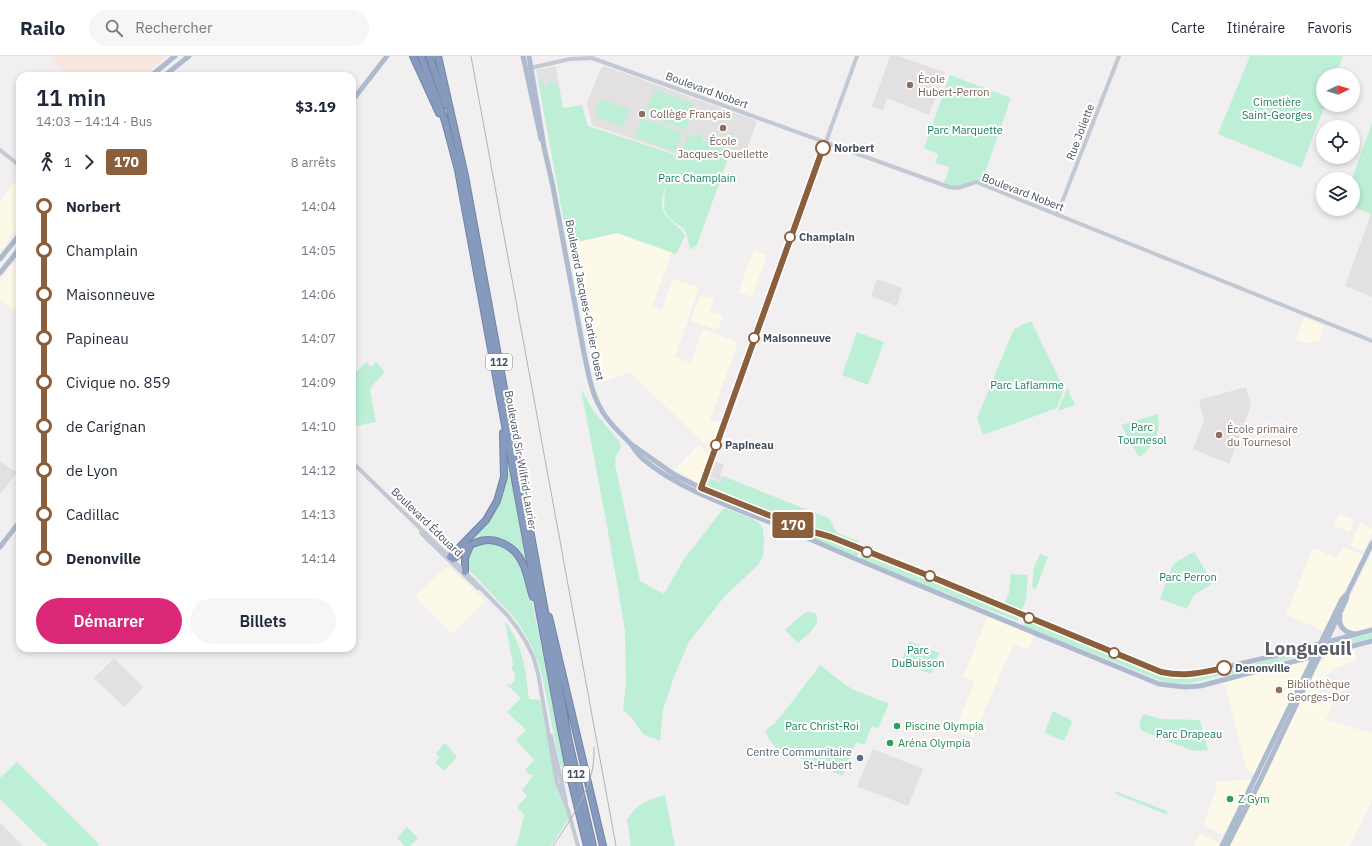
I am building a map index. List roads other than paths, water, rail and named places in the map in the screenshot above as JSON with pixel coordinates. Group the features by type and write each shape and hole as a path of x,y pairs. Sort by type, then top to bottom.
{"highway":[{"path":"413,56 449,132"},
{"name":"Boulevard Sir-Wilfrid-Laurier","path":"421,56 449,132 459,176 542,630 568,764 587,846"},
{"path":"429,56 453,123"},
{"path":"438,56 453,123"},
{"name":"Boulevard Sir-Wilfrid-Laurier","path":"453,123 465,176 569,742 593,846"},
{"path":"450,559 486,520 497,501 504,477 504,419"},
{"path":"450,559 465,548 481,541 494,541 507,545 516,553 525,569 542,630"},
{"path":"465,572 465,558 470,546"},
{"path":"540,585 554,632 582,771 603,846"}],"main road":[{"path":"156,72 175,56"},
{"path":"169,72 189,56"},
{"path":"356,96 387,56"},
{"name":"Boulevard Jacques-Cartier Ouest","path":"523,56 528,68 551,174 589,378 594,396 601,410 634,449 654,467 681,484 803,529 831,537 1161,672 1174,674 1196,674 1372,630"},
{"name":"Boulevard Jacques-Cartier Ouest","path":"528,68 529,56"},
{"path":"0,259 16,239"},
{"path":"0,273 16,253"},
{"name":"Boulevard Jacques-Cartier Ouest","path":"700,490 858,560 1159,684 1185,687 1200,686 1372,641"},
{"path":"0,546 16,526"},
{"path":"1227,846 1340,614 1372,543"},
{"path":"1222,846 1342,600 1348,594"},
{"path":"1340,614 1339,620 1342,628 1346,632 1357,634"},
{"path":"1306,659 1311,663"}],"street":[{"path":"700,490 857,56"},
{"name":"Rue Joliette","path":"1057,215 1119,56"},
{"name":"Boulevard Nobert","path":"528,68 570,59 594,59 949,187 958,188 976,182 1372,341"},
{"path":"0,150 16,163"},
{"name":"Boulevard Édouard","path":"356,466 488,596"},
{"name":"Boulevard Édouard","path":"356,470 465,572 512,621 528,645 538,673 551,751 578,846"},
{"path":"559,777 582,771"}],"railway":[{"path":"471,56 616,846"},
{"path":"553,846 582,800 591,775 594,761 594,747"}],"place":[{"name":"École Hubert-Perron","path":"910,85"},
{"name":"Collège Français","path":"642,114"},
{"name":"École Jacques-Ouellette","path":"723,128"},
{"name":"Norbert","path":"823,148"},
{"name":"Champlain","path":"790,237"},
{"name":"Maisonneuve","path":"754,338"},
{"name":"École primaire du Tournesol","path":"1219,435"},
{"name":"Papineau","path":"716,445"},
{"name":"Denonville","path":"1224,668"},
{"name":"Bibliothèque Georges-Dor","path":"1279,690"},
{"name":"Piscine Olympia","path":"897,726"},
{"name":"Aréna Olympia","path":"890,743"},
{"name":"Centre Communitaire St-Hubert","path":"860,758"},
{"name":"Z Gym","path":"1230,799"}],"district":[{"name":"Longueuil","path":"1308,648"}],"park label":[{"name":"Cimetière Saint-Georges","path":"1277,108"},
{"name":"Parc Marquette","path":"965,130"},
{"name":"Parc Champlain","path":"697,178"},
{"name":"Parc Laflamme","path":"1027,385"},
{"name":"Parc Tournesol","path":"1142,433"},
{"name":"Parc Perron","path":"1188,577"},
{"name":"Parc DuBuisson","path":"918,656"},
{"name":"Parc Christ-Roi","path":"822,726"},
{"name":"Parc Drapeau","path":"1189,734"}]}
